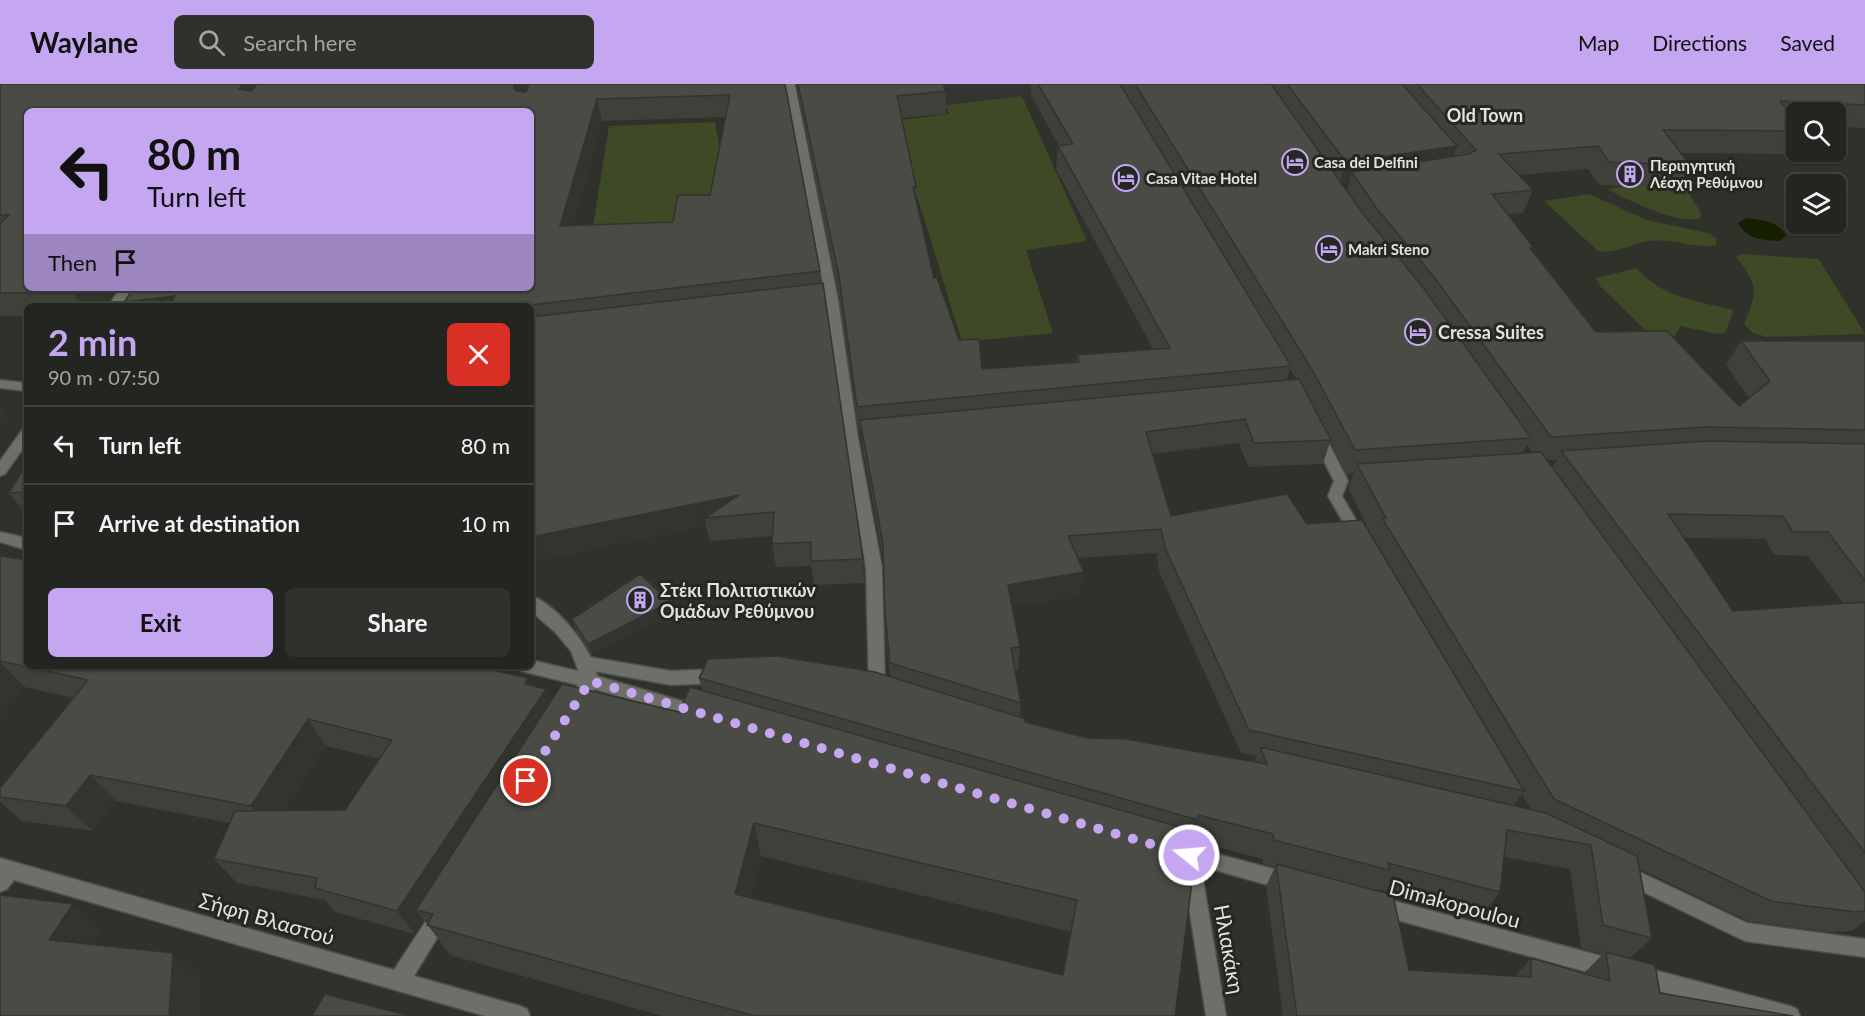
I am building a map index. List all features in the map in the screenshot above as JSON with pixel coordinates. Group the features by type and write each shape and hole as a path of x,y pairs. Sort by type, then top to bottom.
{"street":[{"path":"790,84 826,300 856,437 874,568 883,692 856,687"},
{"path":"0,384 24,387"},
{"path":"1313,428 1347,480 1335,496 1364,546"},
{"path":"0,471 24,437"},
{"path":"0,537 24,543"},
{"path":"534,604 562,627 589,673 716,718"},
{"path":"534,667 671,678 737,676"},
{"path":"564,721 589,673"},
{"path":"1162,846 1305,886"},
{"name":"Ηλιακάκη","path":"1189,855 1216,1016"},
{"path":"1605,864 1745,932 1865,948"},
{"name":"Σήφη Βλαστού","path":"3,873 520,1016"},
{"path":"399,981 450,901"},
{"name":"Dimakopoulou","path":"1363,902 1790,1016"}],"shaded area":[{"path":"1022,96 1087,241 1026,250 1053,333 962,342 894,121 949,114 945,103"},
{"path":"715,122 728,199 662,233 591,239 609,126"},
{"path":"1616,178 1679,178 1701,213 1701,218 1680,218 1667,215 1627,199 1607,189 1623,187"},
{"path":"1589,194 1647,220 1708,233 1717,239 1716,245 1701,246 1657,240 1617,250 1598,251 1544,201"},
{"path":"1747,218 1774,224 1786,235 1780,241 1751,236 1738,223"},
{"path":"1740,254 1819,259 1865,334 1767,337 1753,333 1744,324 1754,289 1749,275 1736,257"},
{"path":"1637,268 1646,278 1669,292 1734,310 1725,333 1717,334 1681,326 1674,337 1653,335 1643,328 1600,286 1596,278"}],"building":[{"path":"0,84 243,84 239,89 251,91 257,84 515,84 516,91 526,92 529,84 785,84 820,271 534,305 171,303 175,296 125,302 131,291 534,291 534,108 24,108 24,291 75,291 73,293 0,293 0,224 9,215 0,215","holes":["730,95 710,195 678,195 673,222 560,226 597,99"]},
{"path":"798,84 943,84 946,91 897,96 916,187 913,187 934,278 937,278 959,340 979,339 982,369 1079,362 1077,355 1170,348 1058,146 1073,144 1038,84 1120,84 1291,366 857,407 839,276"},
{"path":"1135,84 1271,84 1364,215 1422,286 1531,438 1355,450 1313,371"},
{"path":"1287,84 1402,84 1457,146 1346,162"},
{"path":"1417,84 1865,84 1865,105 1846,104 1846,102 1780,101 1786,108 1786,131 1663,130 1690,165 1609,162 1598,146 1499,154 1533,190 1492,194 1533,247 1530,248 1596,332 1667,331 1739,406 1770,381 1741,341 1865,341 1865,430 1707,427 1551,437 1434,277 1377,209 1352,172 1469,154 1476,150"},
{"path":"823,283 863,559 811,561 811,542 772,544 774,512 705,518 739,495 534,536 534,317"},
{"path":"1299,379 1331,440 1254,443 1245,419 1146,432 1171,516 1287,494 1307,524 1362,520 1524,791 1249,730 1166,550 1161,529 1068,536 1084,572 1008,585 1020,647 1011,648 1021,703 890,663 885,614 883,544 860,420"},
{"path":"1707,441 1865,444 1865,581 1828,532 1793,532 1783,516 1668,514 1733,611 1865,602 1865,853 1561,451"},
{"path":"1541,452 1865,892 1865,911 1855,912 1771,901 1554,799 1382,518 1386,518 1357,464"},
{"path":"24,468 24,492 9,493"},
{"path":"0,556 24,560 24,666 0,661"},
{"path":"640,574 670,602 588,644 572,619"},
{"path":"777,656 875,672 1026,719 1025,722 1087,738 1125,739 1267,764 1260,747 1546,813 1637,856 1652,938 1603,925 1591,845 1507,830 1500,892 1388,863 1389,870 1274,840 1273,834 1198,815 1198,820 699,678 708,659"},
{"path":"37,669 488,669 528,678 525,684 546,689 397,911 315,888 317,878 214,859 235,811 345,810 392,740 308,719 251,806 90,775 66,806 0,797 0,788 88,680"},
{"path":"562,684 679,712 690,687 1190,830 1195,858 1175,1016 755,1016 427,925 433,914 416,910","holes":["754,823 1077,900 1063,975 735,894"]},
{"path":"1276,864 1393,895 1409,970 1531,977 1531,958 1610,981 1606,952 1655,965 1660,993 1793,1016 1297,1016"},
{"path":"0,895 73,904 49,940 173,953 169,1016 0,1016"},
{"path":"325,994 410,1016 312,1016"}],"place":[{"name":"Casa dei Delfini","path":"1295,162"},
{"name":"Περιηγητική Λέσχη Ρεθύμνου","path":"1630,174"},
{"name":"Casa Vitae Hotel","path":"1126,178"},
{"name":"Makri Steno","path":"1329,249"},
{"name":"Cressa Suites","path":"1418,332"},
{"name":"Στέκι Πολιτιστικών Ομάδων Ρεθύμνου","path":"640,600"}],"district":[{"name":"Old Town","path":"1485,115"}],"route":[{"path":"526,781 590,681 1189,855"}]}
